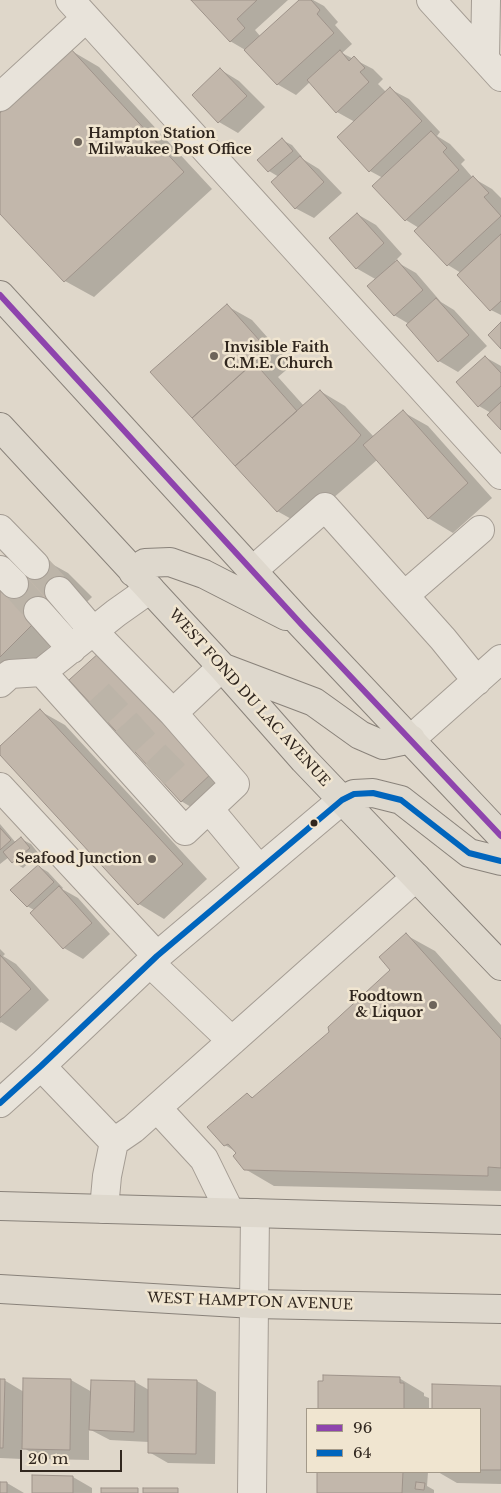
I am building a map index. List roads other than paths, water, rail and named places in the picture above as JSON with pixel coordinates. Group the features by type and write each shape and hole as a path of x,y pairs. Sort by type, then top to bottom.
{"main road":[{"path":"0,295 302,625 501,836"},
{"name":"WEST FOND DU LAC AVENUE","path":"0,427 342,800 501,966"},
{"path":"141,580 145,563 170,562 204,574 302,625"},
{"path":"222,667 314,702 360,735 383,745 411,739"},
{"path":"342,800 354,794 373,793 401,800 469,854 501,861"},
{"path":"0,1206 501,1220"},
{"name":"WEST HAMPTON AVENUE","path":"0,1289 254,1304 501,1309"}],"street":[{"path":"431,0 493,67"},
{"path":"486,0 493,67"},
{"path":"0,97 78,9 501,475"},
{"path":"252,571 325,507 405,595 477,681"},
{"path":"0,529 34,565"},
{"path":"405,595 480,530"},
{"path":"0,683 10,674 42,672 116,613 141,580"},
{"path":"42,672 93,718 120,747 149,780 185,831 235,784 190,741 165,710 133,680 59,591"},
{"path":"38,611 72,648"},
{"path":"411,739 501,659"},
{"path":"165,710 222,667"},
{"path":"0,788 153,959 232,1041"},
{"path":"0,1103 153,959 342,800"},
{"path":"209,809 259,869"},
{"path":"104,1209 107,1176 114,1142 133,1129 157,1108 416,877"},
{"path":"41,1066 114,1142"},
{"path":"157,1108 204,1159 242,1213 254,1304 252,1493"}],"tunnel":[{"path":"35,565 59,591"},
{"path":"14,584 38,611"},
{"path":"98,713 130,683"},
{"path":"125,742 157,713"},
{"path":"155,774 186,744"}],"place":[{"name":"Hampton Station Milwaukee Post Office","path":"78,142"},
{"name":"Invisible Faith C.M.E. Church","path":"214,356"},
{"name":"Seafood Junction","path":"152,859"},
{"name":"Foodtown & Liquor","path":"433,1005"}]}
